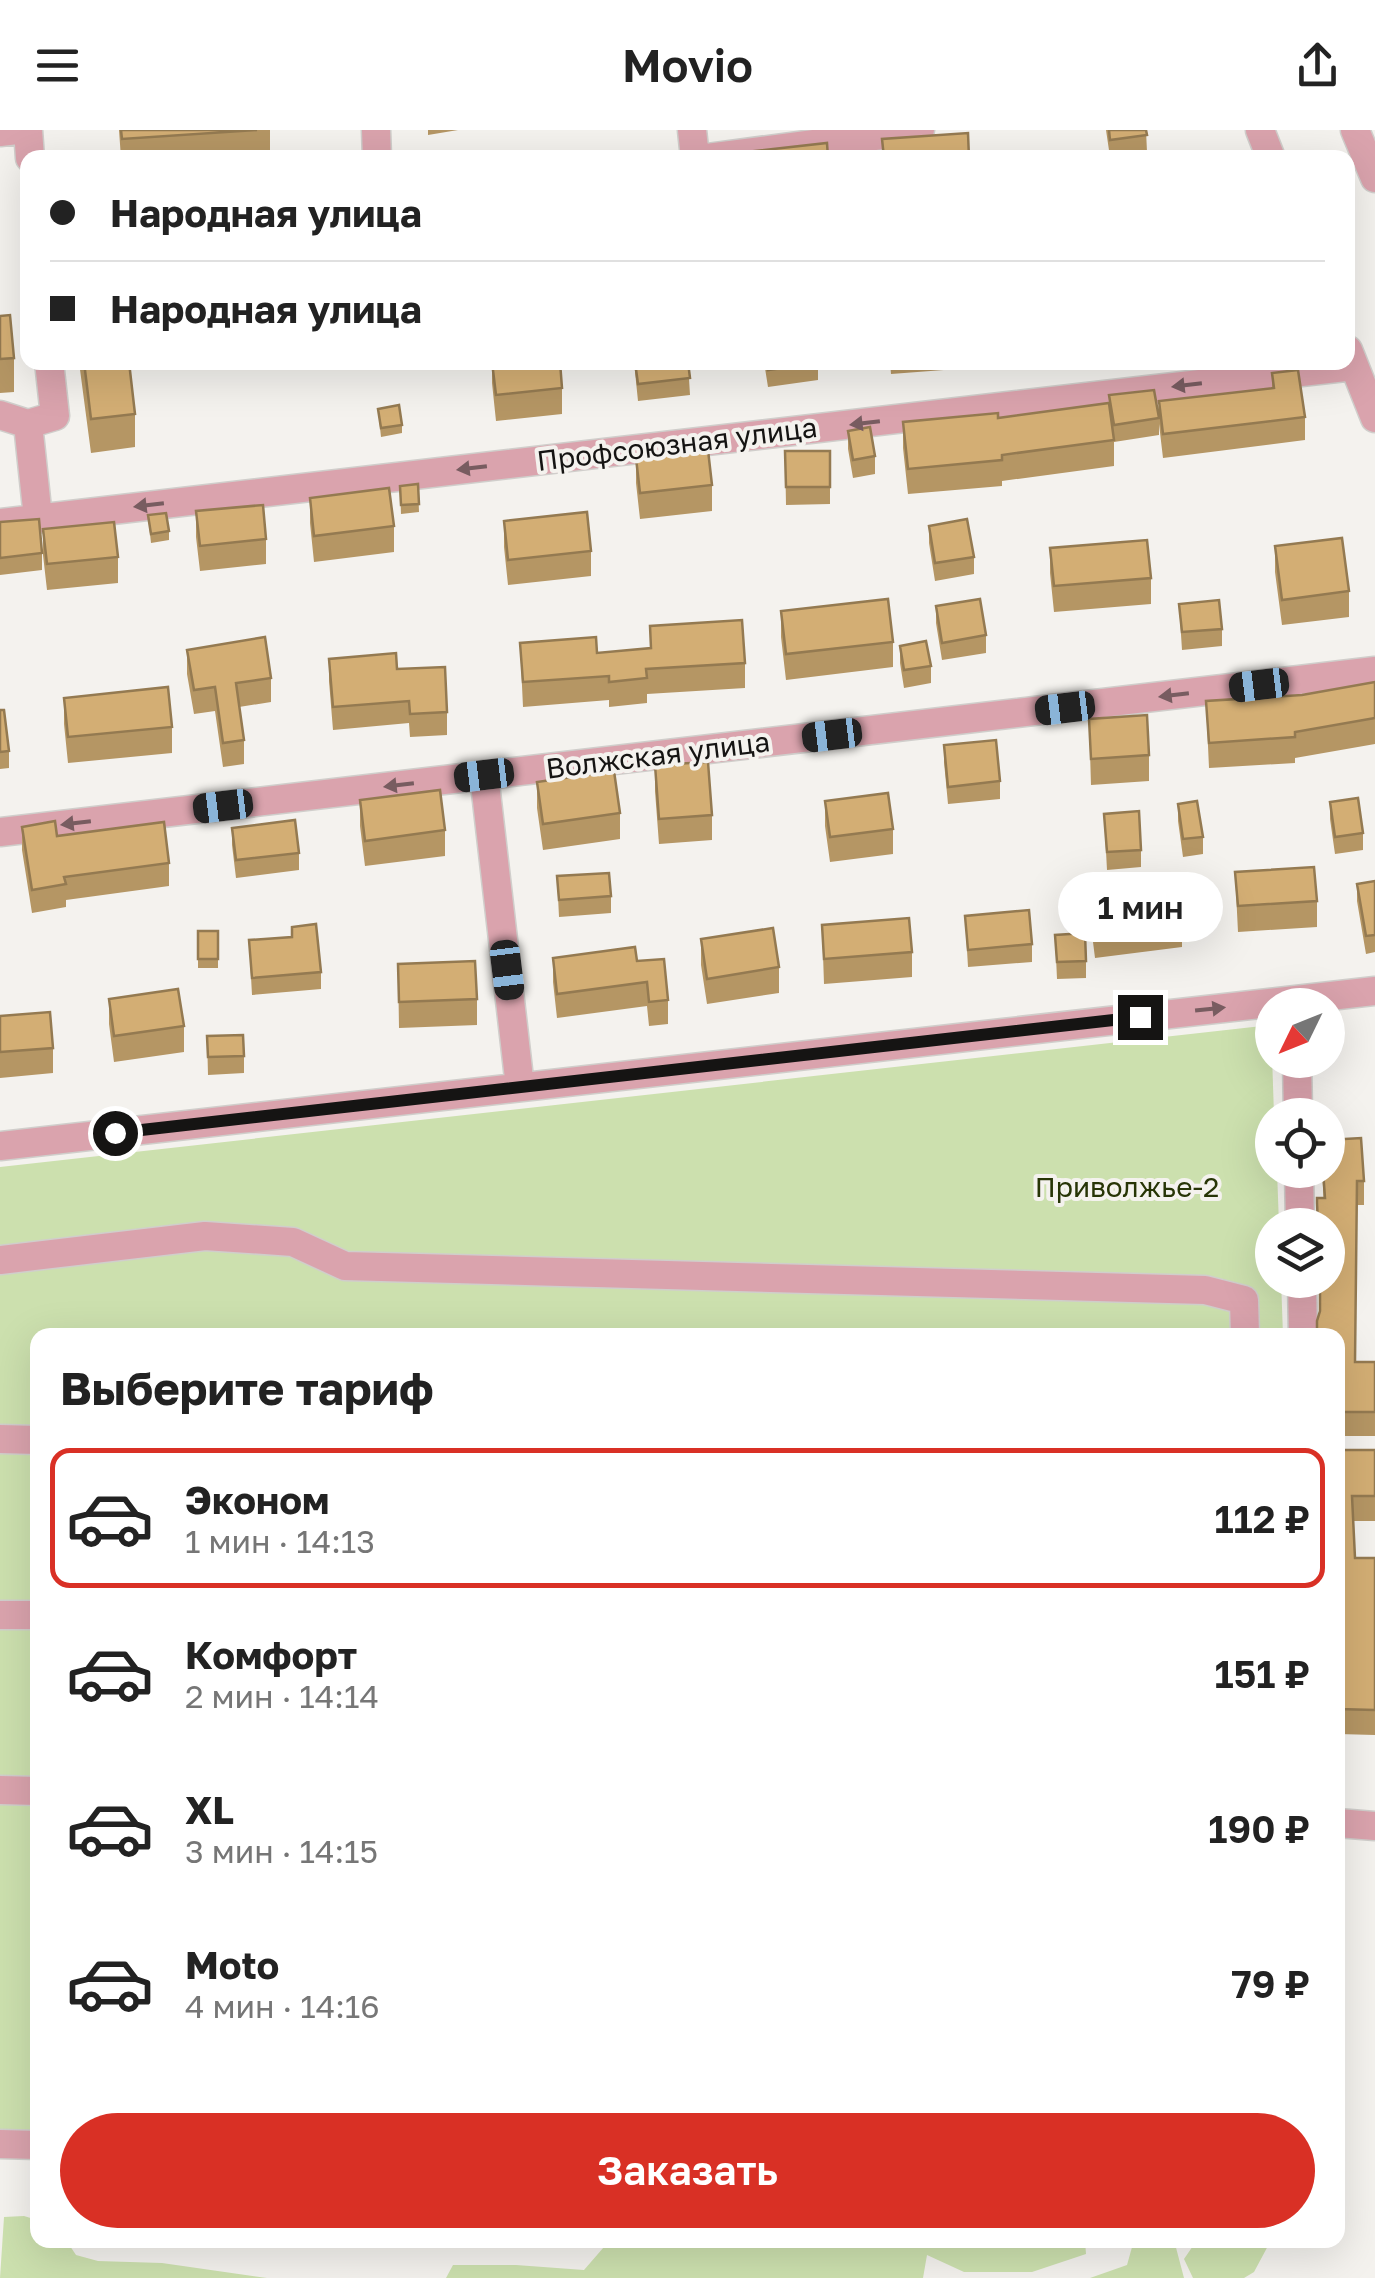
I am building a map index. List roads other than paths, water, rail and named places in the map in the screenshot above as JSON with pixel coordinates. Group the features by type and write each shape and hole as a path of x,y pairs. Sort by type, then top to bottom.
{"street":[{"path":"0,132 17,130"},
{"path":"768,150 920,130"},
{"path":"1355,130 1375,178"},
{"path":"1355,368 1375,418"},
{"path":"0,415 28,424 55,416 50,370"},
{"name":"Профсоюзная улица","path":"0,522 1253,370"},
{"path":"28,424 38,518"},
{"name":"Волжская улица","path":"0,832 1375,672"},
{"path":"484,775 520,1087"},
{"path":"1345,995 1375,990"},
{"path":"0,1146 1255,1006"},
{"path":"0,1260 204,1236 293,1242 345,1266 1205,1290 1244,1300 1245,1328"},
{"path":"1302,1298 1303,1328"},
{"path":"0,1439 30,1440"},
{"path":"0,1615 30,1616"},
{"path":"0,1790 30,1791"},
{"path":"1345,1824 1375,1826"},
{"path":"0,2144 30,2146"}],"park label":[{"name":"Приволжье-2","path":"1127,1187"}]}
